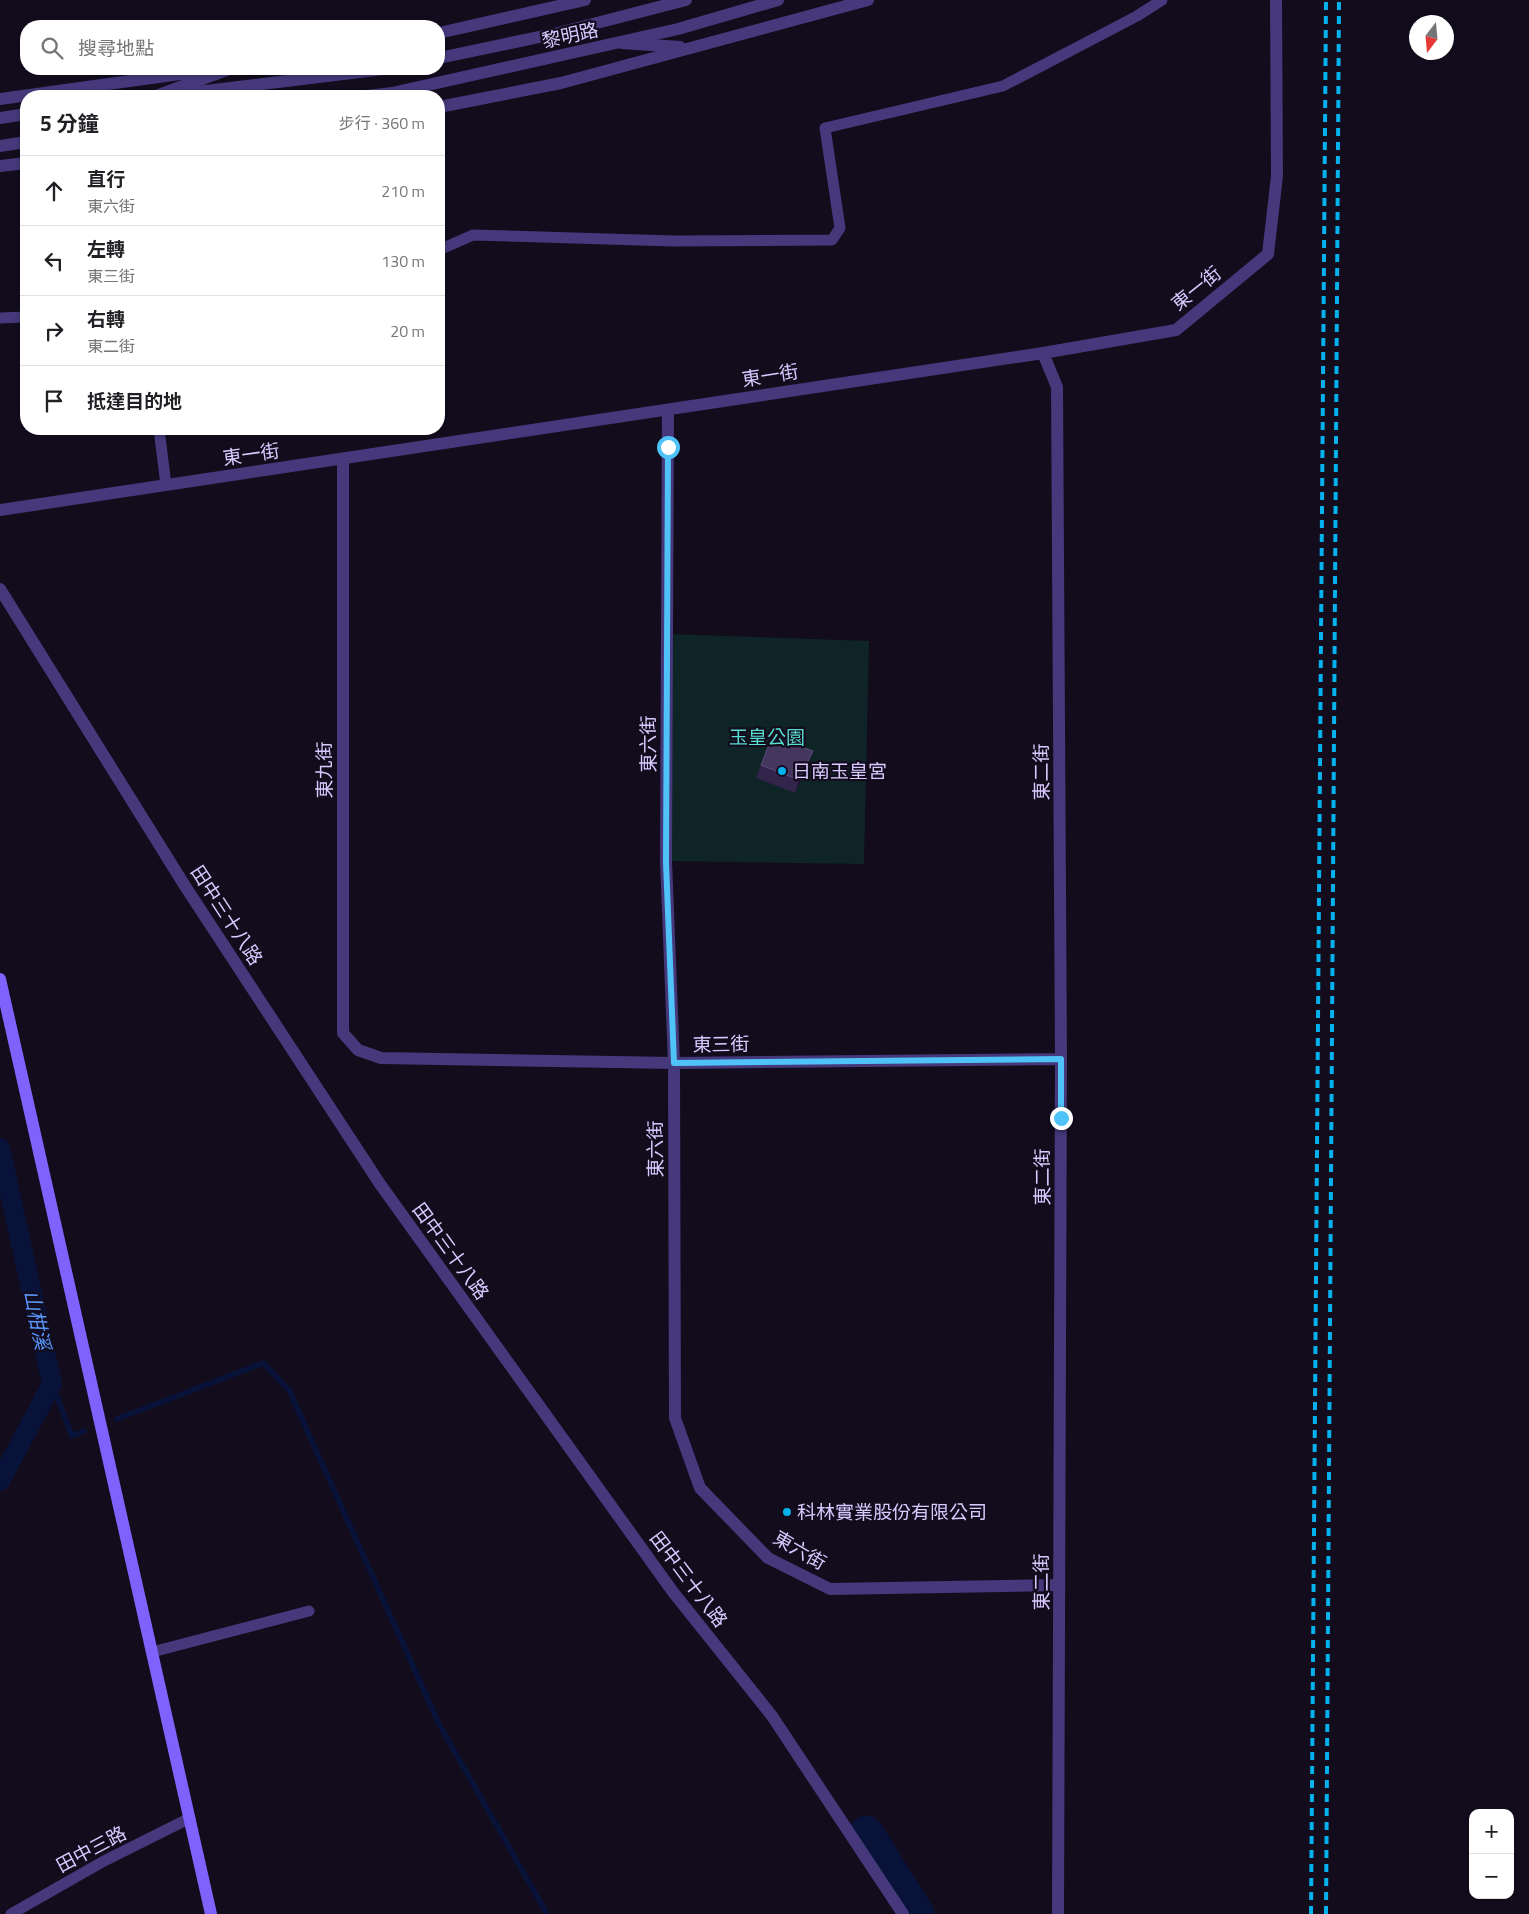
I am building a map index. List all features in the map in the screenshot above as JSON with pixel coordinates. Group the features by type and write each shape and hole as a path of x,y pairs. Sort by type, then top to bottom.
{"main road":[{"path":"0,978 211,1914"}],"street":[{"path":"445,32 585,0"},
{"name":"黎明路","path":"445,57 558,33 686,0"},
{"name":"黎明路","path":"406,90 678,29 778,0"},
{"path":"445,106 561,83 868,0"},
{"name":"東一街","path":"0,510 1043,353 1176,330 1268,254 1277,176 1276,0"},
{"path":"620,43 688,48"},
{"path":"65,90 173,75"},
{"path":"172,90 213,75"},
{"path":"214,90 335,75"},
{"path":"0,99 20,96"},
{"path":"0,118 20,115"},
{"path":"0,146 20,143"},
{"path":"0,166 20,164"},
{"name":"東二街","path":"1043,353 1057,387 1061,1059 1058,1914"},
{"name":"東六街","path":"668,410 666,862 674,1063 675,1418 700,1488 768,1558 830,1589 1059,1586"},
{"name":"東九街","path":"343,459 343,1033 358,1050 382,1058"},
{"name":"田中三十八路","path":"0,589 185,886 380,1184 673,1592 772,1716 903,1914"},
{"name":"東三街","path":"382,1058 674,1063 1061,1059"}],"lane":[{"path":"445,247 473,235 672,241 832,240 840,228 825,128 1003,86 1137,16 1162,0"},
{"path":"0,318 20,317"},
{"path":"160,435 166,485"},
{"path":"152,1652 309,1611"},
{"name":"田中三路","path":"11,1914 104,1861 190,1818"}],"green space":[{"name":"玉皇公園","path":"667,634 869,641 864,864 666,861"}],"building":[{"path":"772,737 813,751 799,780 761,765"}],"waterway":[{"name":"山柑溪","path":"0,1148 52,1384 0,1481"},
{"path":"117,1419 263,1363 289,1390 439,1724 547,1914"},
{"path":"52,1384 72,1436 84,1431"},
{"path":"866,1833 917,1914"}],"railway":[{"path":"1311,1914 1326,0"},
{"path":"1326,1914 1339,0"}],"place":[{"name":"日南玉皇宮","path":"782,771"},
{"name":"科林實業股份有限公司","path":"787,1512"}],"route":[{"path":"668,447 666,862 674,1063 1061,1059 1061,1118"}]}
